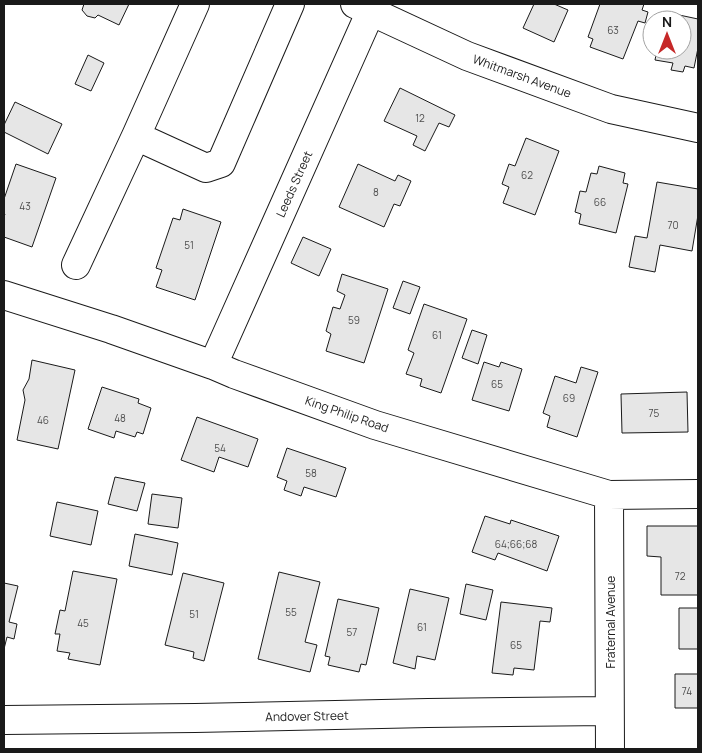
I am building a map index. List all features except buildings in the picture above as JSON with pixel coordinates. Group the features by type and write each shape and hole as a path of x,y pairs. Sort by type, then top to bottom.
{"street":[{"path":"76,265 195,4"},
{"path":"136,136 206,168 221,163 290,4"},
{"name":"Whitmarsh Avenue","path":"366,6 467,56 611,109 698,128"},
{"name":"Leeds Street","path":"213,365 366,6"},
{"name":"King Philip Road","path":"4,295 111,329 375,425 609,495 698,494"},
{"name":"Fraternal Avenue","path":"609,495 610,749"},
{"name":"Andover Street","path":"4,720 609,711"}]}
